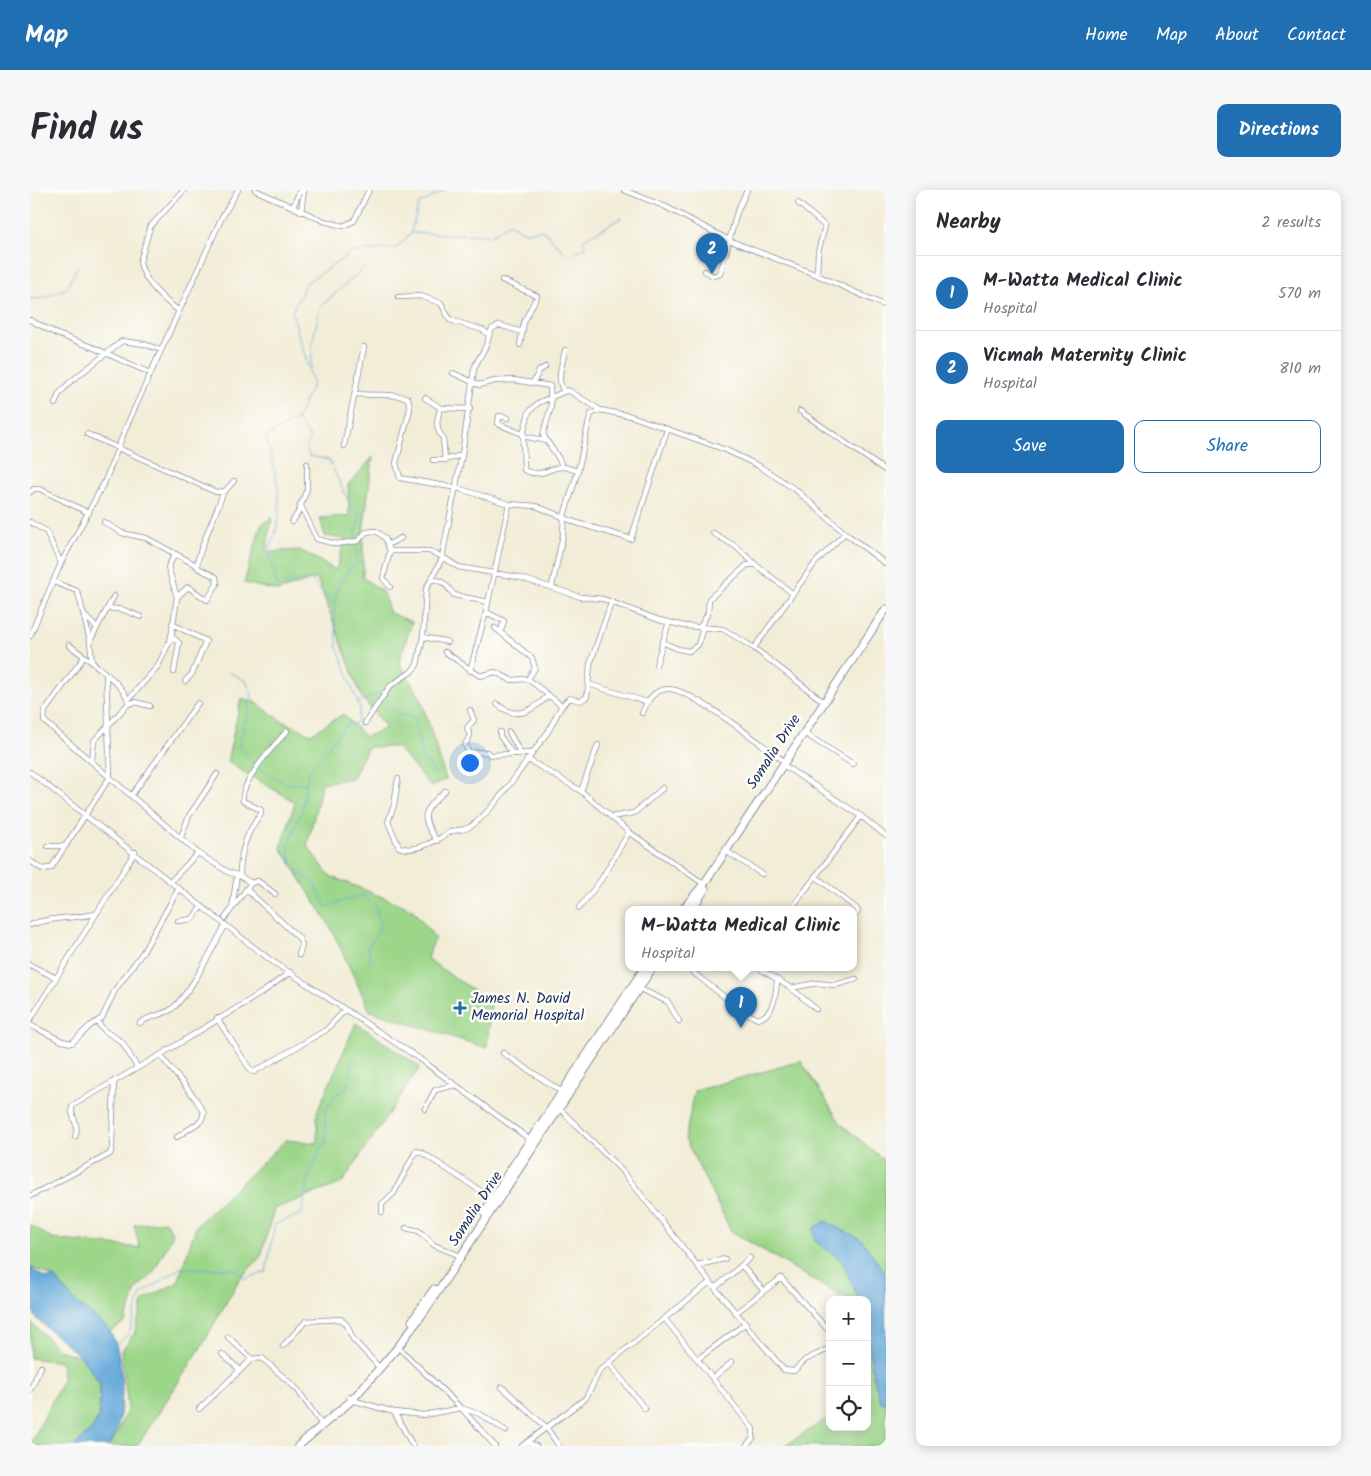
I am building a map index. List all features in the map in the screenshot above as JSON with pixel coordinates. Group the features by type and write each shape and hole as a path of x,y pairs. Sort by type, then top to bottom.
{"main road":[{"name":"Somalia Drive","path":"686,906 704,884 886,608"},
{"name":"Somalia Drive","path":"694,906 784,764 807,735 886,615"},
{"name":"Somalia Drive","path":"298,1446 350,1398 398,1347 424,1312 562,1092 642,971"},
{"name":"Somalia Drive","path":"298,1446 320,1422 350,1398 394,1347 458,1255 493,1199 533,1141 559,1108 650,971"}],"street":[{"path":"179,312 152,285 140,262 150,227 184,190"},
{"path":"30,636 61,563 88,513 222,216 238,190"},
{"path":"254,190 324,221 347,226 357,216 369,190"},
{"path":"293,207 300,190"},
{"path":"301,212 304,190"},
{"path":"624,190 666,207 730,241 817,275 886,306"},
{"path":"705,271 713,276 720,274 738,212 747,190"},
{"path":"798,203 825,226 818,252 817,275"},
{"path":"502,280 537,296 525,320 520,345"},
{"path":"398,297 420,296 441,302 448,317 453,322 483,330 489,335"},
{"path":"30,320 56,334 106,353 150,373"},
{"path":"365,723 393,682 414,669 423,637 426,592 444,557 445,538 457,488 476,364 487,346 489,335 494,327 502,325 522,332"},
{"path":"55,404 65,386 119,343 126,341 161,350"},
{"path":"344,446 364,347"},
{"path":"564,391 559,384 559,378 565,350"},
{"path":"533,383 539,371 545,367"},
{"path":"452,373 479,386 495,380 514,380 550,386 550,412 543,429 547,441 552,451 558,457 562,467"},
{"path":"578,471 562,467 544,474 530,473 524,470 523,435 529,412 538,403 551,399 564,391 573,392 581,400 600,410 631,416 726,450 759,466 796,490 845,533 886,564"},
{"path":"356,394 398,395 408,398 410,409 396,463 400,478 457,488 509,504 536,506 577,523 631,539 667,430"},
{"path":"426,398 441,408 470,410"},
{"path":"441,408 437,424 439,433 443,438 445,460"},
{"path":"552,586 563,535 564,516 578,471 591,414 600,410"},
{"path":"800,411 886,471"},
{"path":"508,418 499,416 498,424 523,435 547,441"},
{"path":"87,434 216,492 223,492"},
{"path":"433,460 445,460 462,454"},
{"path":"292,522 298,513 308,483 307,464"},
{"path":"196,565 200,548 218,511 223,492 234,481"},
{"path":"30,492 34,488 40,489 88,513"},
{"path":"300,504 317,539 336,544 358,541 366,532 376,531 389,544 390,551 384,578 390,587"},
{"path":"470,671 474,650 486,612 509,504"},
{"path":"30,522 46,531 61,563"},
{"path":"104,522 122,533 146,538 218,579 210,599 204,599 188,587 176,597"},
{"path":"754,648 815,563 845,533"},
{"path":"713,534 735,546 792,593"},
{"path":"389,544 401,538"},
{"path":"390,551 429,551 444,557 458,567 552,586 573,595 603,599 669,622 723,629 754,648 824,702"},
{"path":"92,760 94,741 158,666 171,636 176,597 168,571 175,554"},
{"path":"662,642 678,649 689,651 698,645 702,627 708,613 709,599 717,594 743,567 756,565"},
{"path":"431,580 439,580 446,585 454,596 488,602"},
{"path":"54,582 76,591 90,642 92,662"},
{"path":"90,642 114,596"},
{"path":"398,779 394,805 388,819 396,844 403,849 437,841 449,832 471,826 500,796 553,725 561,705 570,698 584,700 587,697 590,664 611,603"},
{"path":"109,608 124,610 141,618"},
{"path":"486,612 504,621 501,631"},
{"path":"83,614 97,628"},
{"path":"656,665 669,622"},
{"path":"172,624 206,641 192,674 186,681"},
{"path":"495,628 532,658 534,668 528,679"},
{"path":"171,636 179,643 174,672"},
{"path":"423,637 448,642"},
{"path":"69,644 126,693 128,702"},
{"path":"445,652 463,662 470,671 480,676 495,672 511,680 528,679 561,705"},
{"path":"84,657 45,710 43,717 49,726 92,760 131,796 198,852 251,883"},
{"path":"30,861 47,870 51,868 110,777 106,674"},
{"path":"588,684 647,702"},
{"path":"642,713 652,695 659,691 674,689 722,714 732,725 754,738 784,764 861,816 886,836"},
{"path":"497,704 513,714 520,714 528,711 548,696"},
{"path":"128,702 150,706"},
{"path":"131,796 198,703"},
{"path":"470,710 474,720 466,728 470,735 465,745 469,753 532,753"},
{"path":"232,909 243,845 261,814 261,810 242,799 256,768 287,731"},
{"path":"500,732 500,736 512,753"},
{"path":"509,732 520,752"},
{"path":"807,735 853,764"},
{"path":"581,791 598,744"},
{"path":"527,759 581,791 629,832 704,884"},
{"path":"30,772 135,852 225,926 391,1040 533,1141"},
{"path":"181,837 189,816 217,774"},
{"path":"611,817 634,813 662,788"},
{"path":"437,841 425,822 424,817 428,808 445,791"},
{"path":"793,906 861,816"},
{"path":"579,908 601,880 629,832"},
{"path":"48,846 66,846"},
{"path":"30,1020 135,852"},
{"path":"171,881 198,852"},
{"path":"729,853 762,874"},
{"path":"816,876 853,906"},
{"path":"225,918 251,883 258,881 274,894"},
{"path":"30,1024 62,1041 72,1043 90,1026 98,1023 104,1015 114,990 143,952 179,888"},
{"path":"246,889 299,938 302,945 300,954"},
{"path":"178,921 192,919 202,906"},
{"path":"30,925 56,917 78,918 95,914"},
{"path":"140,1023 148,1016 170,1010 176,1004 225,926"},
{"path":"30,965 56,978"},
{"path":"691,971 744,1012 758,1019 766,1016 772,1007 777,981"},
{"path":"763,971 791,988 816,1009"},
{"path":"75,1137 77,1125 71,1112 72,1106 263,992 290,972"},
{"path":"791,988 817,983 835,985 856,979"},
{"path":"638,988 668,1002 679,1020"},
{"path":"217,1018 251,1071 254,1072 326,1030 348,1011"},
{"path":"98,1023 105,1031 122,1042 138,1067"},
{"path":"503,1053 562,1092"},
{"path":"160,1055 195,1098 204,1113 201,1121 177,1137"},
{"path":"30,1196 110,1154 113,1144 114,1081"},
{"path":"425,1109 435,1090 455,1085"},
{"path":"559,1108 624,1173 710,1282 788,1372 794,1371 805,1360 826,1350"},
{"path":"382,1212 382,1204 394,1193 416,1152 421,1152 493,1199"},
{"path":"406,1228 419,1231 434,1245 458,1255"},
{"path":"715,1288 750,1258"},
{"path":"697,1265 725,1259"},
{"path":"742,1266 764,1291"},
{"path":"736,1312 777,1280 784,1279 826,1327"},
{"path":"522,1446 586,1398 598,1373 710,1282"},
{"path":"283,1346 306,1321 338,1319 345,1322 353,1339 378,1366"},
{"path":"665,1319 753,1430 753,1438 746,1446"},
{"path":"698,1359 746,1323"},
{"path":"228,1337 252,1359"},
{"path":"398,1347 461,1408 495,1446"},
{"path":"222,1354 240,1370"},
{"path":"199,1409 252,1359 262,1358 297,1389 320,1422"},
{"path":"713,1378 732,1362"},
{"path":"609,1363 645,1410"},
{"path":"30,1390 41,1367"},
{"path":"502,1387 546,1427 559,1446"},
{"path":"350,1398 394,1412 424,1415 461,1408 480,1414 506,1431"},
{"path":"394,1412 413,1446"},
{"path":"527,1442 536,1446"}],"green space":[{"path":"373,457 363,532 363,578 382,591 390,613 412,622 399,662 421,699 446,779 431,787 397,747 368,747 353,778 322,783 307,846 330,876 412,909 435,938 427,959 491,1002 487,1048 370,1011 330,926 281,848 295,802 227,762 241,699 254,701 282,721 311,734 343,714 365,737 386,728 361,696 317,578 278,591 244,583 261,525 272,517 266,552 300,550 336,570 345,539 325,536 320,518 349,516 348,485"},
{"path":"356,1023 420,1067 342,1183 274,1209 261,1256 239,1280 200,1349 137,1446 109,1446 128,1408 121,1351 134,1334 144,1300 178,1282 196,1226 286,1140 317,1143 317,1112"},
{"path":"801,1061 841,1124 885,1161 886,1446 784,1446 826,1420 826,1431 871,1431 871,1296 840,1296 731,1231 685,1139 694,1091"},
{"path":"165,1221 173,1234 152,1275 136,1289 126,1321 110,1332 77,1304 56,1278 30,1267 30,1224 52,1239 140,1248 134,1225"},
{"path":"30,1317 31,1322 59,1350 81,1357 100,1384 99,1417 92,1429 74,1446 30,1446 63,1379 61,1362 30,1358"}],"water":[{"path":"825,1221 862,1240 885,1273 886,1404 880,1401 871,1363 871,1296 857,1296 842,1261 815,1241 813,1229"},
{"path":"30,1268 45,1278 56,1278 75,1301 107,1328 115,1343 119,1357 122,1389 119,1422 109,1446 74,1446 92,1429 99,1417 100,1384 81,1357 37,1319 30,1306"}],"waterway":[{"path":"411,232 419,204 445,190"},
{"path":"371,963 368,947 380,928 376,906 362,895 326,907 314,883 293,868 288,846 302,810 308,773 345,726 357,722 360,709 337,646 334,605 311,579 277,586 269,548 275,534 279,506 276,479 266,437 297,419 313,383 292,312 306,283 353,252 397,248 411,233 492,235 509,223 525,232 543,230 568,256 586,247 583,240 621,218"},
{"path":"30,299 43,298 67,288 78,265"},
{"path":"311,369 312,345 320,307 364,268"},
{"path":"297,420 310,437 306,447 309,456 329,460 352,509 360,515 355,539"},
{"path":"334,605 341,581 352,566 358,563 356,543"},
{"path":"230,673 246,681 252,695 239,746 256,766"},
{"path":"357,703 383,692"},
{"path":"385,696 397,714 414,718 421,754 436,775"},
{"path":"259,769 288,784 306,784"},
{"path":"115,1346 129,1334 141,1294 180,1268 235,1269 245,1279 266,1272 275,1224 302,1214 308,1179 319,1152 326,1141 325,1111 335,1095 346,1090 354,1054"}],"place":[{"name":"Vicmah Maternity Clinic","path":"712,274"},
{"name":"James N. David Memorial Hospital","path":"460,1008"},
{"name":"M-Watta Medical Clinic","path":"741,1028"}]}
